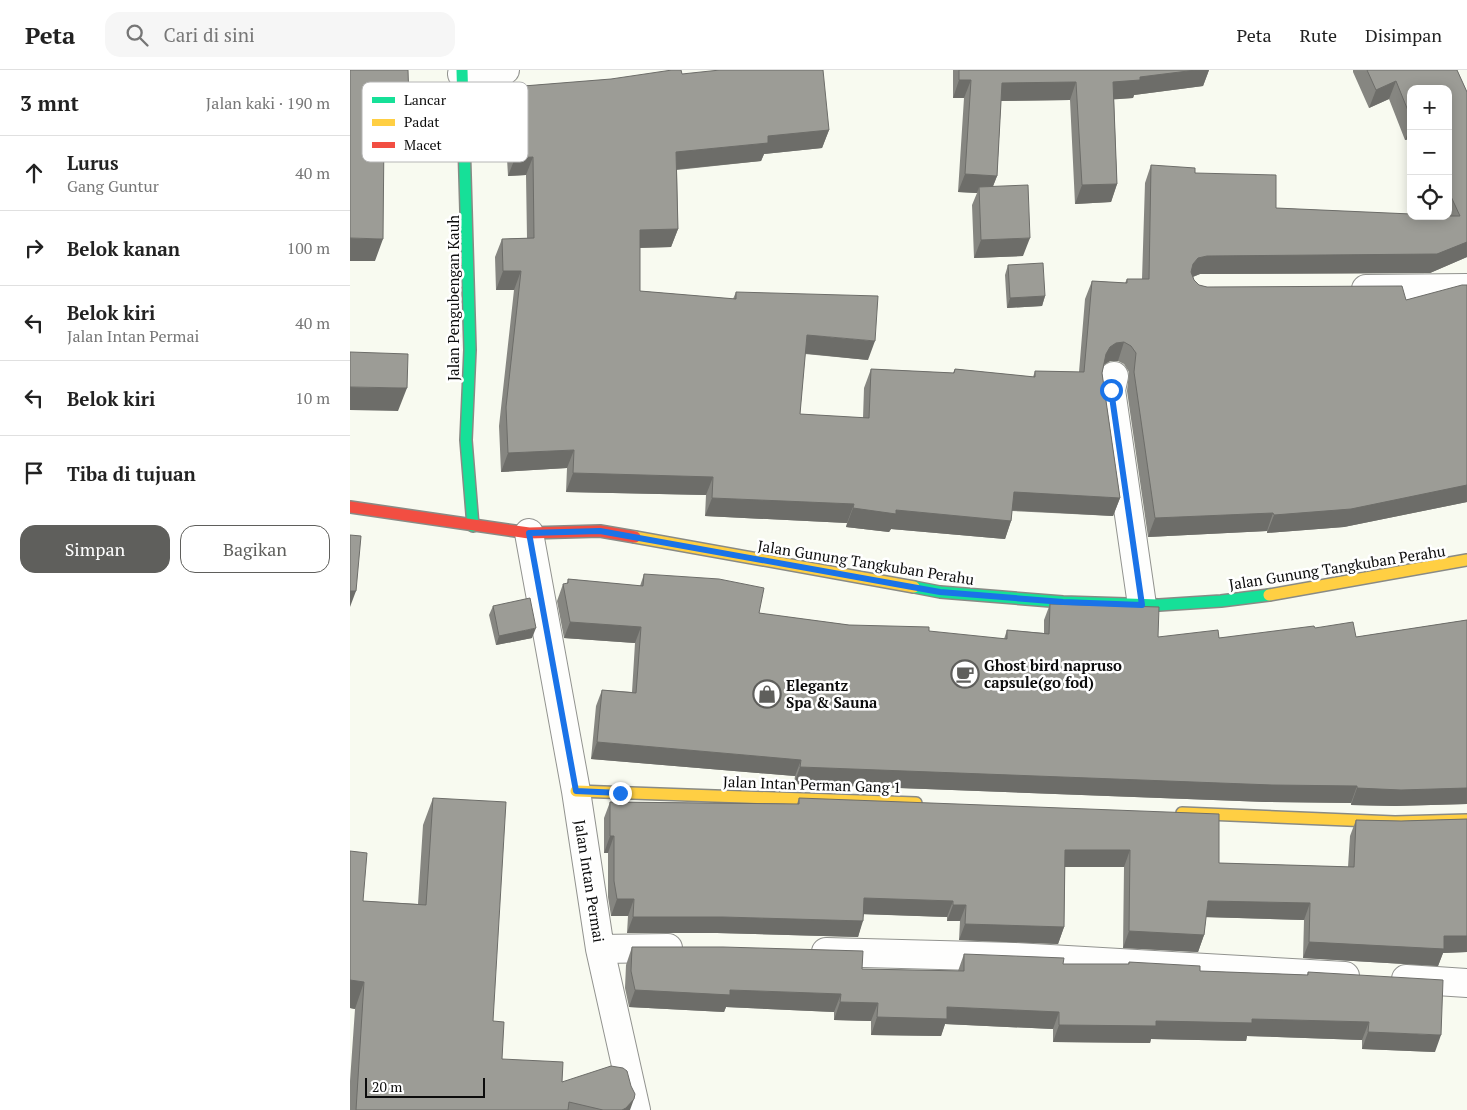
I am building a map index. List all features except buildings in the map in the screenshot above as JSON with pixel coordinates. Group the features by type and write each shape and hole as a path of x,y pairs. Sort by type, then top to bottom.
{"main road":[{"name":"Jalan Pengubengan Kauh","path":"465,162 470,350 466,440 474,526"},
{"name":"Jalan Gunung Tangkuban Perahu","path":"350,507 529,533 600,531 940,592 1063,602 1142,605 1221,601 1287,593 1467,560"},
{"name":"Jalan Intan Perman Gang 1","path":"576,791 930,804"},
{"path":"1168,813 1395,822 1467,820"}],"street":[{"path":"462,72 505,70"},
{"path":"1339,289 1467,288"},
{"path":"1114,376 1111,390 1142,605"},
{"name":"Jalan Intan Permai","path":"529,533 576,791 600,949 636,1110"},
{"path":"600,949 689,948"},
{"path":"797,951 1014,957 1467,984"}],"traffic: fast":[{"path":"462,70 462,82"},
{"path":"465,162 470,350 466,440 473,526"},
{"path":"914,587 940,592 1063,602 1159,605 1221,601 1269,595"}],"traffic: slow":[{"path":"635,537 914,587"},
{"path":"1269,595 1467,560"},
{"path":"576,791 916,803"},
{"path":"1182,813 1395,822 1467,820"}],"traffic: jam":[{"path":"350,507 529,533 600,531 635,537"}],"place":[{"name":"Ghost bird napruso capsule(go fod)","path":"965,674"},
{"name":"Elegantz Spa & Sauna","path":"767,694"}],"route":[{"path":"620,793 576,791 529,533 600,531 940,592 1063,602 1142,605 1111,390"}]}
